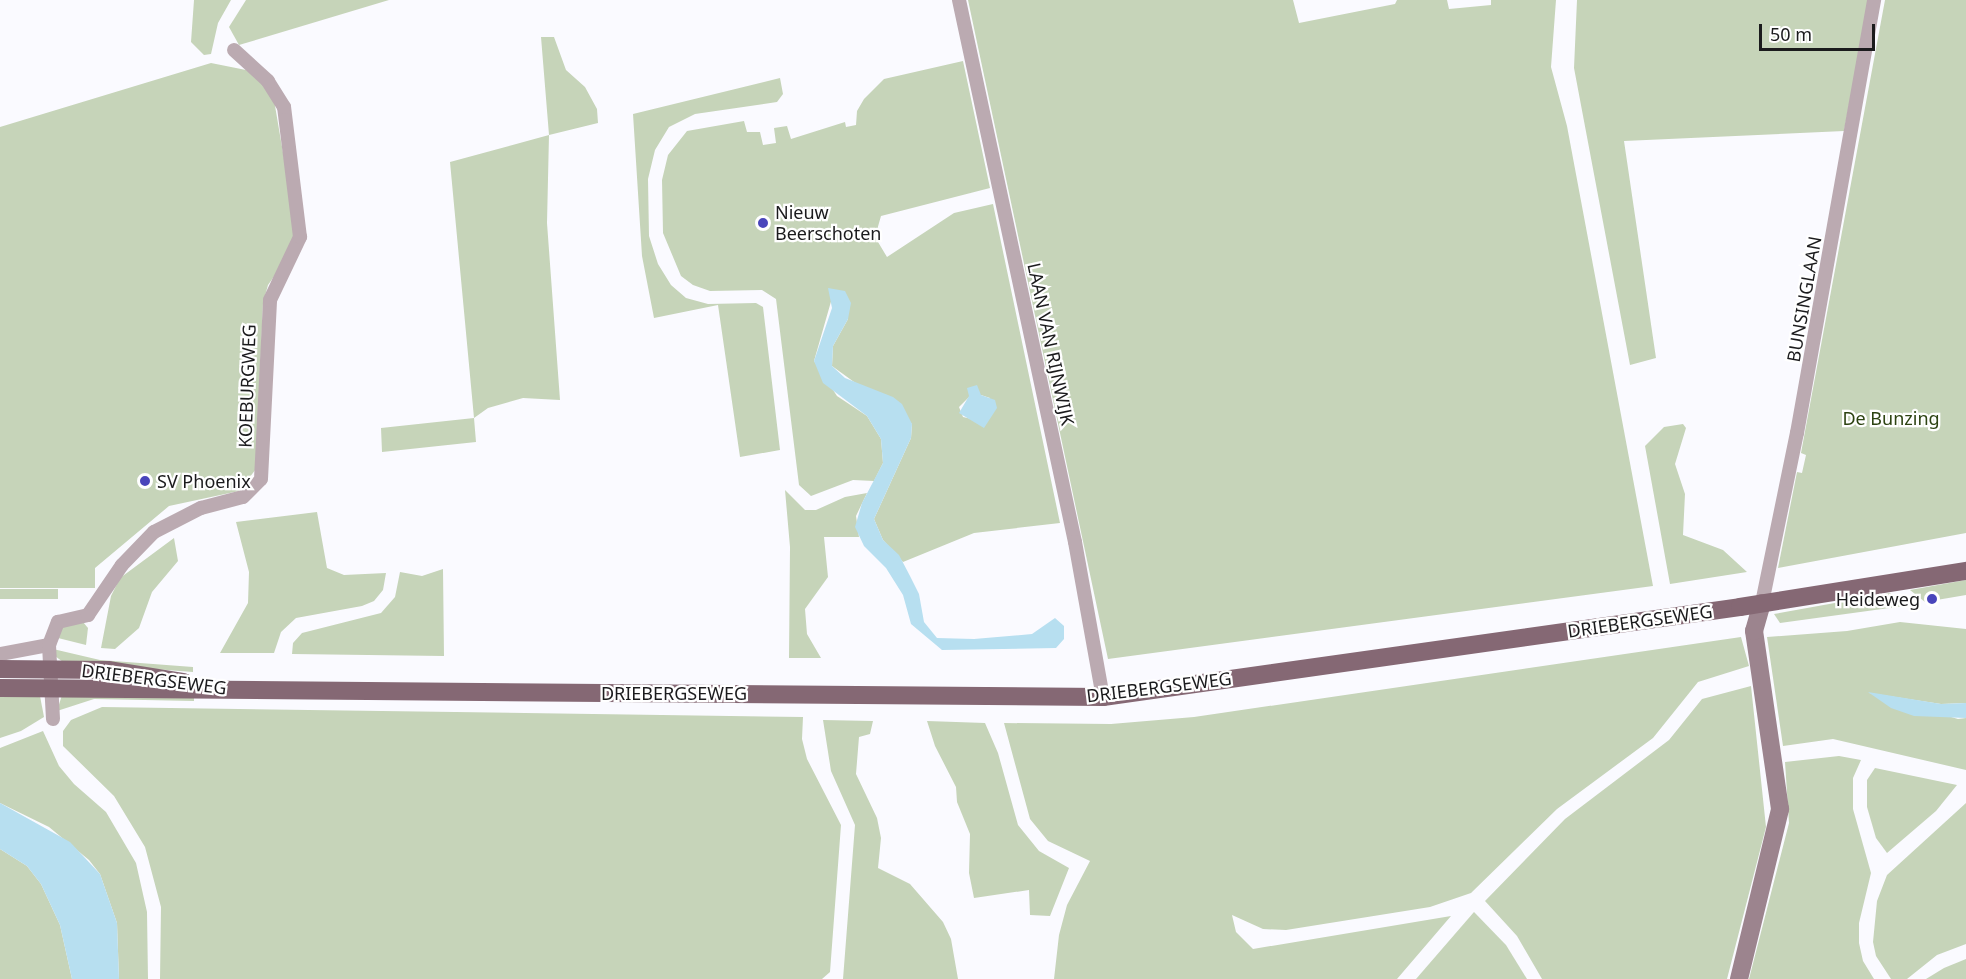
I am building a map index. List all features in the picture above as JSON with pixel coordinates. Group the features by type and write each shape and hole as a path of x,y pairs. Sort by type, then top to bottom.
{"main road":[{"name":"DRIEBERGSEWEG","path":"0,687 49,677 108,669 237,689 1104,697 1762,603 1966,571"},
{"name":"DRIEBERGSEWEG","path":"0,669 49,677"}],"street":[{"name":"LAAN VAN RIJNWIJK","path":"959,0 1075,542 1104,697"},
{"name":"BUNSINGLAAN","path":"1762,603 1808,375 1874,0"},
{"name":"KOEBURGWEG","path":"49,645 58,622 88,615 122,565 154,532 201,508 243,497 261,479 270,300 300,237 284,107 268,81 234,50"},
{"path":"1738,979 1780,809 1754,632 1762,603"},
{"path":"0,654 49,645 53,719"}],"green space":[{"path":"194,0 231,0 218,23 211,54 204,55 191,42"},
{"path":"246,0 389,0 239,45 229,27"},
{"path":"968,0 1293,0 1299,23 1395,4 1397,0 1447,0 1449,9 1491,5 1491,0 1556,0 1551,67 1567,126 1653,586 1108,659"},
{"path":"1577,0 1869,0 1844,131 1624,141 1656,358 1630,365 1574,68"},
{"name":"De Bunzing","path":"1885,0 1966,0 1966,533 1778,568 1797,472 1802,473 1806,455 1801,453"},
{"path":"541,37 554,37 566,70 585,87 597,109 598,123 549,135"},
{"path":"963,61 990,188 881,216 875,237 887,257 954,213 993,204 1060,523 974,533 903,562 883,540 874,519 911,438 912,424 832,366 833,346 848,319 832,298 814,361 837,396 867,416 881,439 883,463 874,481 853,480 811,496 799,485 776,299 762,290 710,291 693,285 681,276 663,233 662,180 668,155 687,131 744,121 747,132 760,132 763,145 776,143 774,128 787,126 791,139 845,122 846,127 856,125 857,111 864,99 884,79","holes":["981,395 990,398 990,417 985,422 963,417 959,407 970,396"]},
{"path":"211,63 246,70 259,80 274,100 296,229 289,255 268,285 263,303 256,469 239,491 169,506 95,568 95,588 0,588 0,127"},
{"path":"780,78 783,94 777,102 695,114 669,127 655,150 648,179 649,236 658,264 671,285 686,298 708,304 756,303 763,307 780,450 740,457 718,305 654,318 642,256 633,114"},
{"path":"549,135 547,223 560,400 523,398 488,408 474,418 450,162"},
{"path":"474,418 476,442 382,452 381,428"},
{"path":"1683,424 1686,428 1675,464 1685,494 1683,535 1723,550 1747,572 1670,584 1645,446 1664,427"},
{"path":"785,490 805,510 816,510 845,497 867,493 856,516 859,537 824,537 828,577 805,609 807,634 821,658 789,658 790,547"},
{"path":"317,512 327,568 344,575 386,573 383,590 374,601 362,606 296,618 281,632 274,653 220,653 248,603 249,572 236,522"},
{"path":"174,538 178,561 152,592 139,628 115,649 101,648 111,596 120,578"},
{"path":"443,569 444,656 292,654 293,643 302,633 381,613 395,597 400,572 422,576"},
{"path":"1966,580 1966,595 1925,602 1910,590"},
{"path":"0,589 58,589 58,599 0,599"},
{"path":"1890,593 1904,606 1780,623 1774,614"},
{"path":"83,622 88,628 86,645 54,637 58,628"},
{"path":"1900,622 1966,629 1966,703 1941,704 1869,693 1958,719 1966,718 1966,770 1833,739 1783,746 1767,637 1847,631"},
{"path":"1741,637 1749,666 1698,682 1653,738 1557,809 1471,893 1430,907 1286,930 1263,929 1232,915 1236,932 1253,949 1451,916 1397,979 1054,979 1059,935 1067,905 1090,861 1048,841 1030,819 1004,723 1111,724 1194,717"},
{"path":"53,649 100,660 193,667 193,672 63,662 55,656"},
{"path":"1751,686 1766,827 1727,979 1542,979 1517,936 1485,901 1565,819 1669,740 1702,699"},
{"path":"0,692 40,696 44,717 21,731 0,738"},
{"path":"62,695 194,697 194,701 94,699 57,711"},
{"path":"102,707 803,717 802,739 807,759 841,825 830,972 822,979 160,979 161,907 145,847 114,796 63,746 63,731 71,720"},
{"path":"823,720 873,721 870,734 859,737 856,774 877,818 881,838 878,868 910,884 943,922 951,939 958,979 843,979 855,825 831,771"},
{"path":"927,721 985,723 998,753 1018,825 1039,851 1069,868 1050,916 1030,915 1029,890 974,898 969,873 970,834 957,802 956,787 935,746"},
{"path":"43,731 59,766 74,784 106,812 136,863 147,912 148,979 119,979 117,923 100,874 89,860 49,827 0,803 0,748"},
{"path":"1839,756 1861,760 1853,778 1853,809 1871,873 1859,923 1859,943 1863,961 1874,979 1749,979 1789,823 1785,762"},
{"path":"1875,768 1957,785 1936,811 1887,853 1876,838 1867,807 1867,780"},
{"path":"1966,803 1966,944 1937,955 1907,979 1891,979 1876,956 1873,942 1877,901 1887,875"},
{"path":"0,849 27,866 41,884 60,925 72,979 0,979"},
{"path":"1474,912 1506,945 1527,979 1416,979"},
{"path":"1966,959 1966,979 1926,979 1944,968"}],"water":[{"path":"828,288 845,291 851,303 848,319 833,346 832,366 845,378 893,397 902,404 912,424 911,438 874,519 883,540 899,555 919,594 924,622 937,638 974,639 1032,634 1055,618 1064,626 1064,639 1056,648 942,650 911,624 903,595 886,568 864,546 855,527 862,503 883,463 881,439 867,416 823,383 814,361 832,308"},
{"path":"977,385 981,395 995,400 997,408 984,428 959,413 969,396 967,388"},
{"path":"1868,692 1941,704 1966,703 1966,718 1914,716 1891,708"},
{"path":"0,803 70,842 100,874 117,923 119,979 72,979 60,925 41,884 27,866 0,849"}],"place":[{"name":"Nieuw Beerschoten","path":"763,223"},
{"name":"SV Phoenix","path":"145,481"},
{"name":"Heideweg","path":"1932,599"}]}
